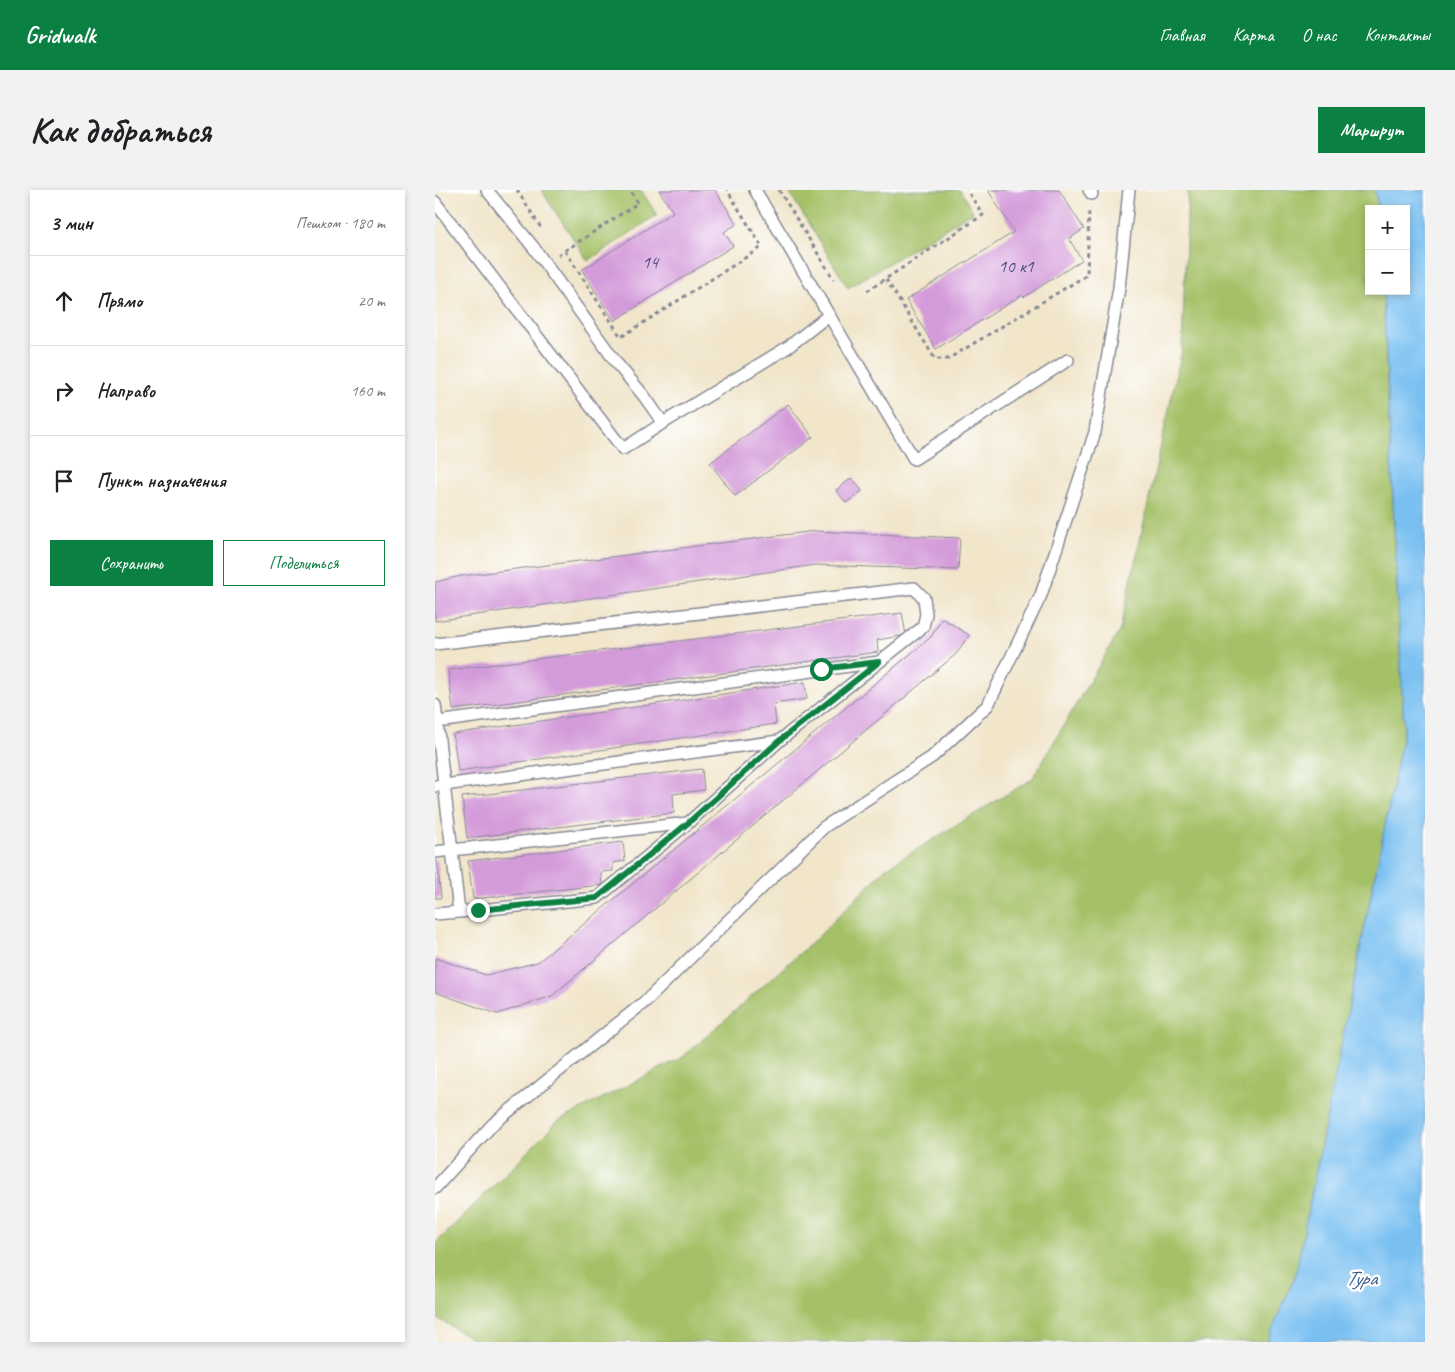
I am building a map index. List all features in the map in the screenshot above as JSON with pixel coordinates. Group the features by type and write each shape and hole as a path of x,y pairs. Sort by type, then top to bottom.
{"lane":[{"path":"487,190 534,248 618,365 644,396 663,423"},
{"path":"755,190 914,459 1068,360"},
{"path":"435,1188 493,1124 647,1000 824,827 932,757 987,705 1041,595 1095,432 1119,288 1129,190"},
{"path":"435,202 623,449 788,347 829,315"},
{"path":"435,644 914,588 924,598 926,614 923,627 779,741 688,823 597,898 435,914"},
{"path":"436,722 879,662"},
{"path":"435,705 439,785 452,850 459,912"},
{"path":"439,785 779,741"},
{"path":"435,852 688,823"}],"path":[{"path":"517,190 542,231"},
{"path":"553,247 558,256 638,203 630,190"},
{"path":"565,251 621,337 762,247 727,190"},
{"path":"779,190 834,280"},
{"path":"867,291 983,215 967,190"},
{"path":"886,279 935,359 948,360 1087,275 1090,196"}],"green space":[{"path":"541,190 641,190 657,215 588,261"},
{"path":"788,190 960,190 973,212 848,288"},
{"path":"1188,190 1375,190 1378,205 1365,205 1365,295 1383,295 1404,730 1295,1277 1267,1342 478,1342 435,1317 435,1244 558,1121 683,1057 816,939 886,868 1032,779 1120,630 1182,350"}],"water":[{"name":"Тура","path":"1375,190 1425,190 1425,1342 1267,1342 1295,1277 1404,730 1383,295 1410,295 1410,205 1378,205"}],"building":[{"path":"659,190 715,190 737,224 724,232 733,246 614,321 582,270 673,212"},
{"path":"988,190 1059,190 1084,229 1069,239 1082,260 936,349 906,300 1014,232"},
{"path":"788,404 813,437 735,496 710,463"},
{"path":"852,478 862,491 846,503 836,490"},
{"path":"815,531 960,538 958,570 815,565 435,621 435,582 461,576"},
{"path":"902,613 906,635 877,640 878,652 453,710 448,670"},
{"path":"942,618 969,635 956,654 552,996 497,1014 435,992 435,958 486,975 538,962 931,637"},
{"path":"805,682 807,699 774,704 776,724 458,771 453,734"},
{"path":"702,769 704,790 673,794 674,813 467,838 462,797"},
{"path":"623,842 625,861 613,863 613,871 601,872 602,885 473,899 468,861"},
{"path":"435,860 437,860 441,898 435,898"}],"route":[{"path":"478,910 597,898 688,823 779,741 879,662 821,669"}]}
